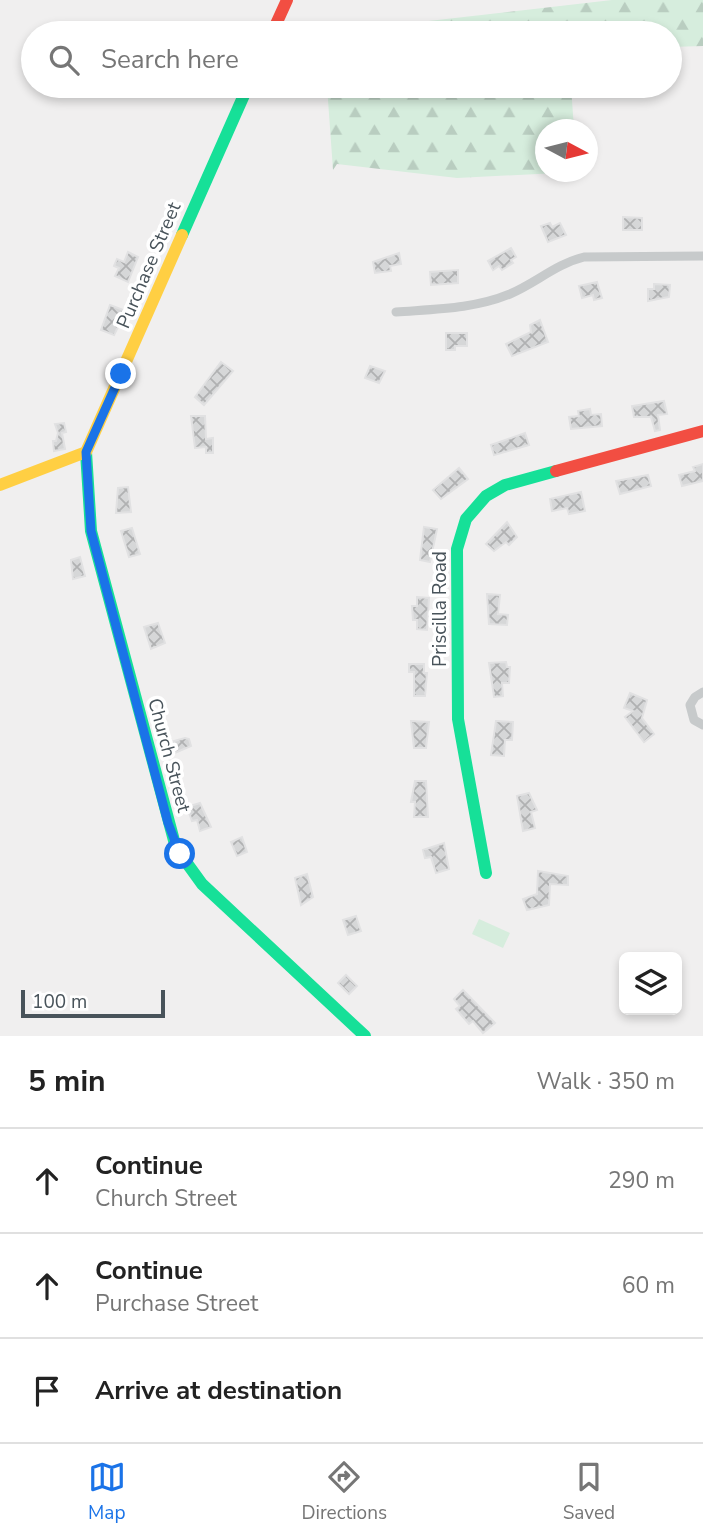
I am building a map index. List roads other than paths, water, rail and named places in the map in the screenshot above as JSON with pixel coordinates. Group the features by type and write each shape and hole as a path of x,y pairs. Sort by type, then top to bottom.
{"street":[{"path":"277,21 287,0"},
{"name":"Purchase Street","path":"86,452 243,98"},
{"path":"396,312 487,303 515,292 567,262 592,256 703,256"},
{"name":"Priscilla Road","path":"486,873 458,719 457,549 461,526 481,500 505,485 703,431"},
{"path":"0,485 86,452"},
{"name":"Church Street","path":"86,452 91,531 176,848 202,884 365,1036"},
{"path":"703,692 695,697 690,705 694,720 703,725"}]}
